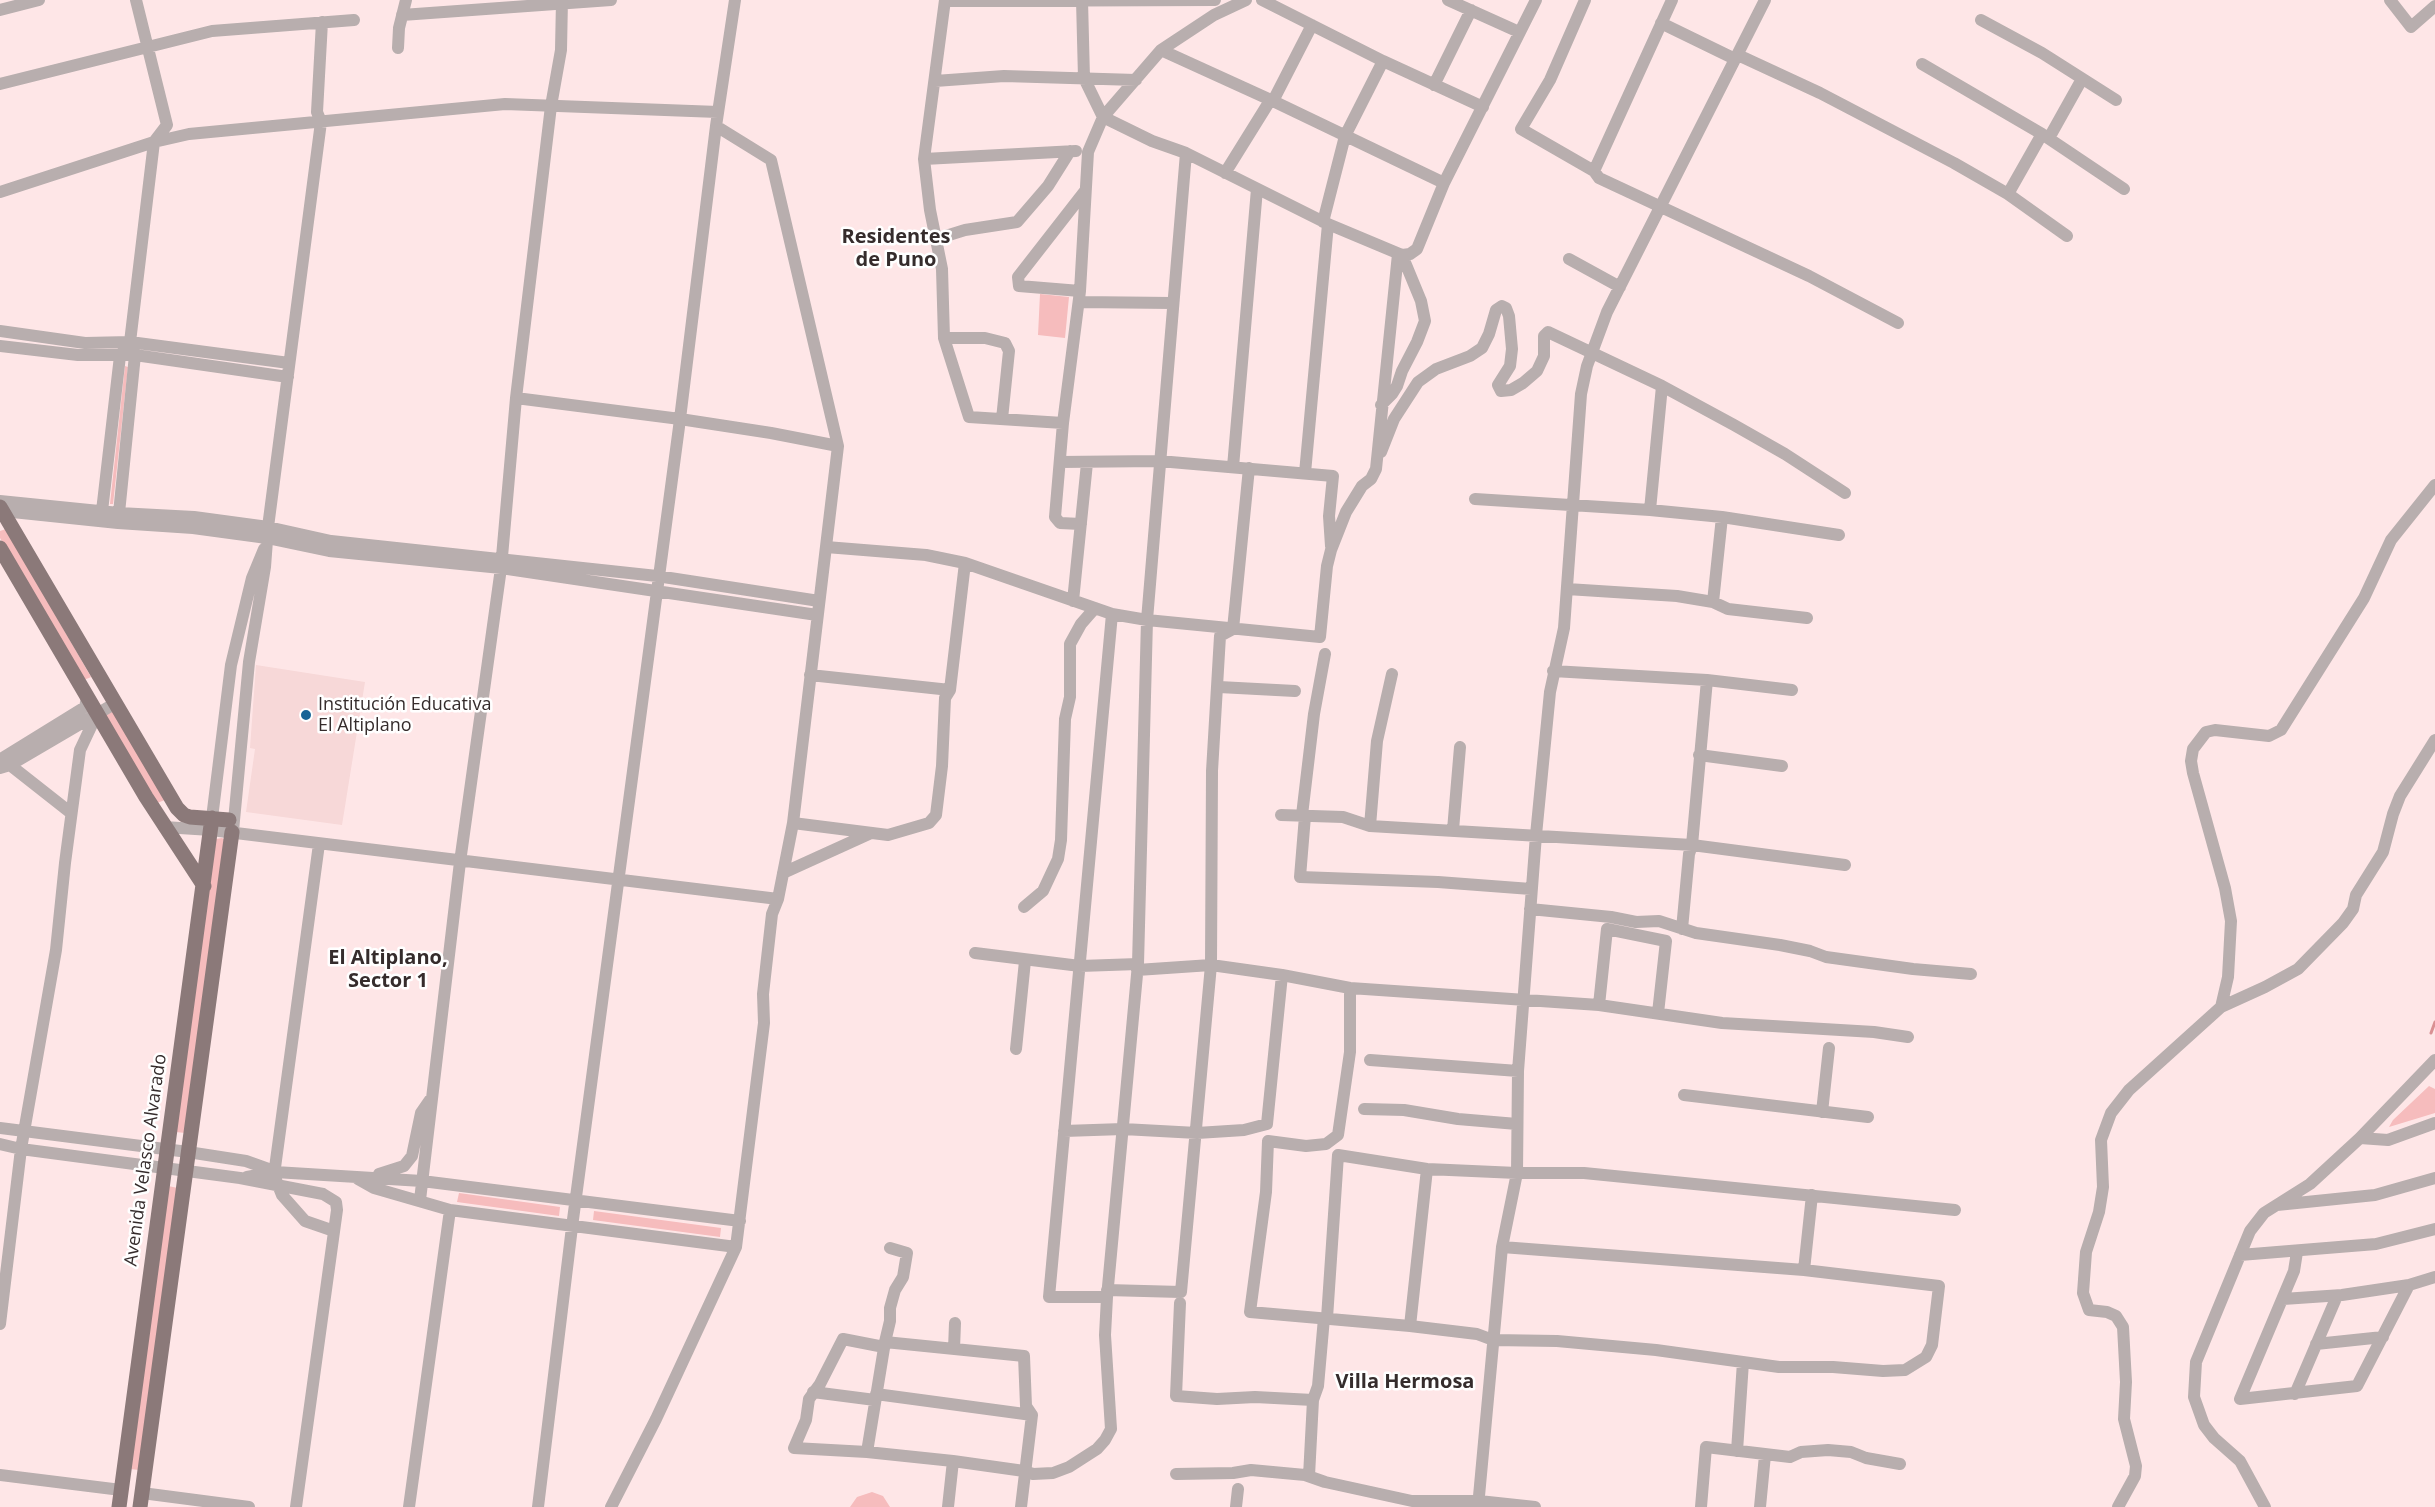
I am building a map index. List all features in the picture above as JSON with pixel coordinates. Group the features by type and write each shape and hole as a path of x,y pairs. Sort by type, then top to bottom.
{"main road":[{"path":"1,506 114,704 179,810 212,824 232,825 141,1500"},
{"path":"0,548 164,827 204,885"},
{"name":"Avenida Velasco Alvarado","path":"118,1507 212,824"}],"street":[{"path":"0,10 39,0"},
{"path":"119,513 135,355 130,342 154,142 166,124 136,0"},
{"path":"398,48 399,28 406,0"},
{"path":"402,15 611,0"},
{"path":"538,1507 617,881 680,419 716,126 735,0"},
{"path":"1063,423 969,417 944,338 942,269 924,159 945,1 1215,0"},
{"path":"1081,524 1060,523 1055,517 1063,423 1080,296 1088,152 1103,117 1161,50 1214,15 1246,0"},
{"path":"1262,0 1383,61 1483,107"},
{"path":"1082,1 1084,78 1103,117 1152,141 1186,153 1325,223 1403,254 1417,249 1444,183 1536,0"},
{"path":"1585,0 1550,80 1521,129 1594,171 1599,178 1662,205 1809,276 1898,323"},
{"path":"1594,171 1672,0"},
{"path":"1479,1504 1502,1247 1517,1173 1518,1071 1531,889 1553,671 1564,628 1581,394 1587,366 1607,312 1766,0"},
{"path":"2390,0 2411,27 2435,6"},
{"path":"1455,1 1519,32"},
{"path":"420,1200 460,862 501,563 516,398 551,106 561,50 562,2"},
{"path":"1434,85 1471,10"},
{"path":"0,84 149,49 212,31 354,20"},
{"path":"1981,20 2042,53 2116,100"},
{"path":"232,825 249,662 263,578 321,122 317,112 322,22"},
{"path":"1661,23 1820,93 1954,163 2008,194 2067,236"},
{"path":"1225,173 1272,100 1312,25"},
{"path":"1161,50 1272,100 1444,183"},
{"path":"1305,473 1325,223 1345,136 1383,61"},
{"path":"1922,64 2046,136 2124,189"},
{"path":"935,81 1004,76 1136,80"},
{"path":"2008,194 2082,79"},
{"path":"0,192 154,142 189,134 505,104 718,112"},
{"path":"611,1507 656,1419 736,1247 764,1023 763,994 772,914 778,899 793,823 837,446 771,160 716,126"},
{"path":"936,239 965,230 1017,222 1048,186 1070,151"},
{"path":"924,159 1088,152"},
{"path":"1021,1507 1024,1471 1032,1415 1026,1406 1024,1356 884,1345 843,1339 820,1384 809,1399 806,1420 794,1448 867,1452 953,1461 1024,1471 1033,1474 1053,1473 1069,1467 1090,1454 1106,1440 1111,1429 1105,1335 1107,1293 1137,967 1147,620 1186,153"},
{"path":"1233,467 1257,189"},
{"path":"1085,190 1018,277 1019,286 1080,296 1172,303"},
{"path":"1381,405 1392,394 1425,321 1421,301 1403,254"},
{"path":"826,547 926,555 965,563 1112,614 1147,620 1320,637 1327,566 1331,550 1346,512 1376,469 1379,455 1381,405 1403,254"},
{"path":"1569,259 1620,287"},
{"path":"1379,455 1394,419 1418,382 1436,369 1470,356 1482,348 1496,310 1502,306 1506,308 1509,316 1512,349 1510,366 1498,385 1501,391 1511,390 1537,371 1544,356 1544,336 1548,333 1662,386 1785,454 1845,494"},
{"path":"0,331 85,343 130,342 289,363"},
{"path":"944,338 985,338 1005,343 1009,351 1002,419"},
{"path":"102,511 120,356 130,342"},
{"path":"0,346 78,355 135,355 288,377"},
{"path":"1650,510 1662,386"},
{"path":"516,398 680,419 837,446"},
{"path":"1060,462 1159,461 1333,476 1329,516 1331,550"},
{"path":"1073,601 1087,463"},
{"path":"1233,629 1249,468"},
{"path":"2221,1007 2228,977 2231,921 2225,888 2193,774 2191,761 2193,749 2206,732 2215,730 2269,736 2281,730 2364,598 2391,540 2435,485"},
{"path":"1475,499 1573,504 1722,517 1839,536"},
{"path":"1,506 194,517 267,537"},
{"path":"1,506 118,523 193,528 501,563 657,576 819,601"},
{"path":"1713,603 1722,517"},
{"path":"164,827 212,824 231,665 252,578 267,537"},
{"path":"501,563 817,615"},
{"path":"793,823 888,835 930,823 936,815 942,766 945,698 950,690 965,563"},
{"path":"1567,589 1677,596 1713,603 1728,609 1807,618"},
{"path":"1024,907 1043,891 1058,859 1061,840 1065,719 1070,697 1070,644 1081,624 1095,608"},
{"path":"1112,614 1049,1297 1107,1293 1181,1292 1211,965 1212,771 1219,687 1220,636 1233,629"},
{"path":"1325,654 1314,714 1303,815 1300,878 1438,882 1531,889"},
{"path":"1553,671 1707,680 1792,690"},
{"path":"1370,826 1377,741 1392,674"},
{"path":"810,675 950,690"},
{"path":"3,765 4,757 85,707 84,693 100,680"},
{"path":"1682,929 1707,680"},
{"path":"1219,687 1295,691"},
{"path":"3,765 114,704"},
{"path":"0,1324 21,1149 56,950 80,750 97,714"},
{"path":"41,733 70,738 80,750"},
{"path":"2118,1507 2135,1476 2136,1466 2124,1419 2126,1382 2123,1327 2116,1316 2107,1312 2089,1310 2083,1293 2086,1252 2099,1212 2103,1187 2101,1140 2111,1113 2129,1090 2221,1007 2298,969 2343,923 2354,909 2356,895 2383,852 2400,796 2435,740"},
{"path":"1453,830 1460,747"},
{"path":"1699,755 1782,766"},
{"path":"3,765 71,813"},
{"path":"152,807 179,810"},
{"path":"1281,815 1343,817 1370,826 1692,845 1845,865"},
{"path":"232,825 319,843 778,899"},
{"path":"232,825 350,840 365,849"},
{"path":"783,873 872,833"},
{"path":"319,843 275,1172 277,1185 293,1210 304,1221 334,1231"},
{"path":"1530,909 1611,916 1636,922 1659,921 1671,923 1682,929 1780,945 1826,957 1971,974"},
{"path":"1599,1005 1607,930 1666,941 1658,1013"},
{"path":"975,953 1024,961 1080,966 1211,965 1350,988 1599,1005 1722,1023 1874,1032 1908,1037"},
{"path":"1016,1048 1024,961"},
{"path":"1064,1131 1123,1129 1197,1133 1244,1130 1267,1124 1282,975"},
{"path":"1350,988 1350,1052 1338,1135 1326,1144 1306,1146 1268,1141 1266,1192 1250,1312 1410,1326 1477,1334 1493,1340 1557,1341 1656,1350 1779,1367 1833,1366 1883,1371 1905,1370 1926,1358 1932,1345 1939,1286 1804,1270 1502,1247"},
{"path":"1822,1112 1829,1048"},
{"path":"1370,1060 1518,1071"},
{"path":"2265,1507 2240,1461 2214,1438 2199,1412 2194,1397 2194,1373 2203,1344 2250,1231 2264,1213 2310,1184 2360,1138 2435,1060"},
{"path":"1684,1095 1868,1117"},
{"path":"354,1177 390,1172 404,1166 412,1156 421,1113 432,1097"},
{"path":"1364,1109 1404,1110 1458,1119 1517,1125"},
{"path":"2360,1138 2388,1140 2435,1123"},
{"path":"0,1128 246,1161 275,1172"},
{"path":"0,1144 21,1149 240,1178 331,1197 336,1202 338,1210 296,1507"},
{"path":"1309,1476 1313,1400 1318,1386 1326,1318 1338,1155 1427,1169 1584,1173 1955,1210"},
{"path":"1410,1326 1427,1169"},
{"path":"240,1178 275,1172 422,1181 740,1221"},
{"path":"354,1177 374,1188 450,1210 736,1247"},
{"path":"2274,1205 2375,1195 2435,1178"},
{"path":"1804,1270 1812,1195"},
{"path":"409,1507 450,1210"},
{"path":"2240,1255 2376,1244 2435,1229"},
{"path":"867,1452 890,1321 890,1308 895,1290 903,1277 907,1253 890,1248"},
{"path":"2297,1252 2294,1271 2240,1399 2357,1386 2409,1285"},
{"path":"2283,1299 2337,1296 2409,1285 2435,1277"},
{"path":"2295,1394 2337,1296"},
{"path":"1180,1303 1176,1396 1217,1399 1263,1397 1313,1400"},
{"path":"954,1349 955,1323"},
{"path":"2316,1344 2383,1337"},
{"path":"1737,1451 1743,1362"},
{"path":"813,1392 1032,1415"},
{"path":"1701,1507 1706,1447 1790,1458 1801,1452 1828,1450 1851,1452 1866,1458 1900,1464"},
{"path":"1760,1507 1765,1455"},
{"path":"948,1507 953,1461"},
{"path":"1176,1474 1233,1473 1251,1470 1309,1476 1412,1501 1535,1507"},
{"path":"0,1475 121,1490"},
{"path":"1236,1507 1238,1490"},
{"path":"141,1500 249,1507"}],"shaded area":[{"path":"1040,294 1069,297 1065,338 1038,335"},
{"path":"125,366 128,367 113,504 110,504"},
{"path":"6,529 91,677 83,680 0,538 0,531"},
{"path":"256,665 365,682 342,825 246,812 255,749 250,748"},
{"path":"113,710 165,800 157,803 103,715"},
{"path":"216,839 224,839 186,1133 175,1132"},
{"path":"2429,1086 2435,1089 2435,1113 2389,1127 2393,1120"},
{"path":"168,1186 178,1188 139,1470 130,1469"},
{"path":"459,1193 560,1207 559,1216 457,1202"},
{"path":"594,1211 721,1228 720,1237 593,1220"},
{"path":"872,1492 883,1496 890,1507 850,1507 857,1497"}],"waterway":[{"path":"2431,1033 2435,1022"}],"place":[{"name":"Institución Educativa El Altiplano","path":"306,715"}],"district":[{"name":"Residentes de Puno","path":"896,248"},
{"name":"El Altiplano, Sector 1","path":"388,970"},
{"name":"Villa Hermosa","path":"1405,1382"}]}
